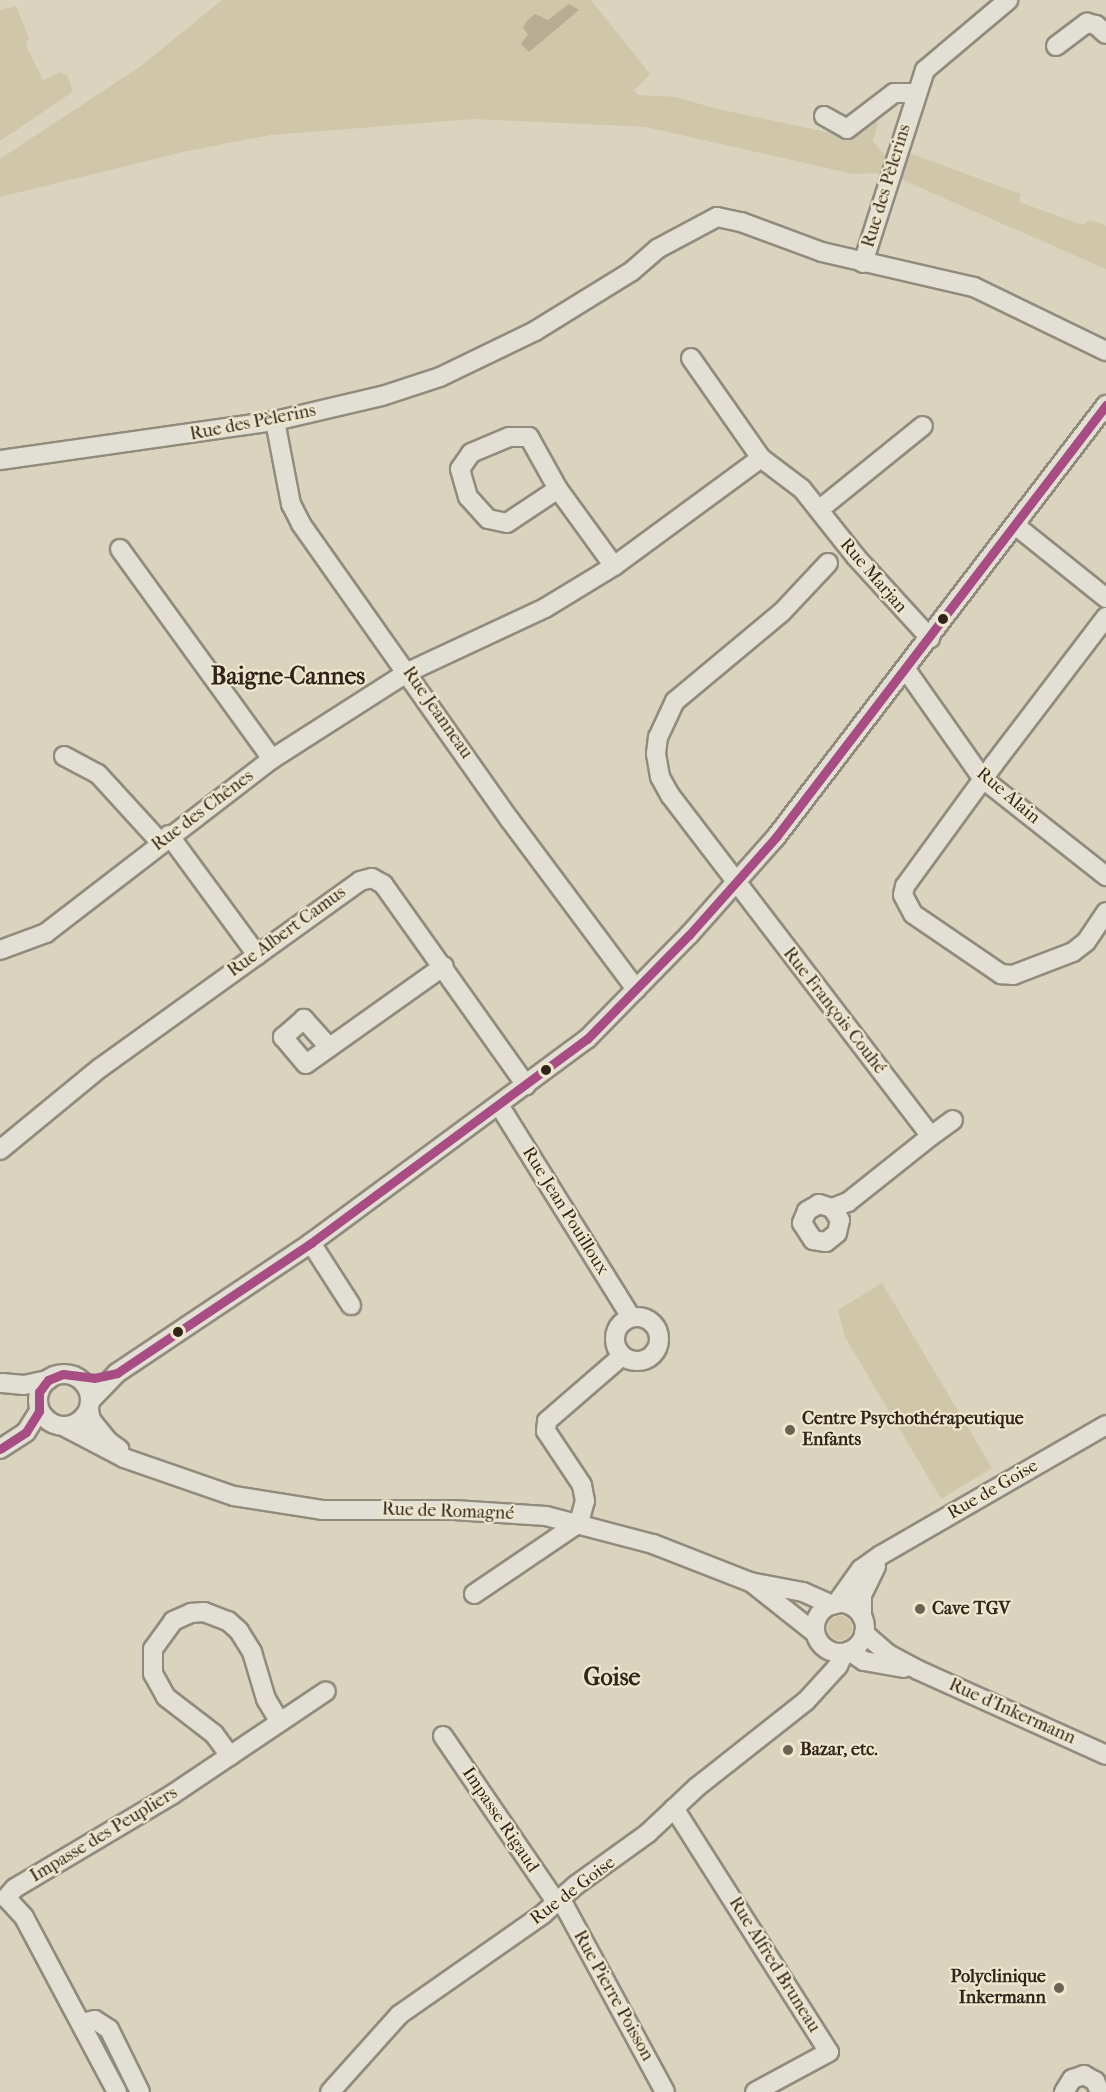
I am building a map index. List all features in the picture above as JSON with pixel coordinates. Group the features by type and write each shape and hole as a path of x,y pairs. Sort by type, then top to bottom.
{"street":[{"name":"Rue des Pèlerins","path":"0,460 275,421 402,390 440,377 497,348 535,332 610,285 657,249 704,221 725,217 863,263 916,93 930,63 1008,0"},
{"path":"1056,46 1087,23 1096,25 1106,34"},
{"path":"824,116 847,129 894,93 916,93"},
{"path":"863,263 974,287 1106,351"},
{"name":"Rue Marjan","path":"691,358 762,458 802,489 856,557 930,638"},
{"path":"0,1449 26,1432 79,1422 89,1406 117,1373 311,1243 587,1039 736,884 907,671 1106,405"},
{"name":"Rue Jeanneau","path":"275,421 291,504 300,524 408,672 510,820 636,988"},
{"path":"820,509 923,426"},
{"path":"558,489 507,523 488,519 468,497 460,469 471,453 509,437 529,437 558,489 614,566"},
{"name":"Rue des Chênes","path":"0,950 46,933 165,839 272,759 408,672 544,608 614,566 762,458"},
{"path":"1015,525 1106,598"},
{"path":"120,549 272,759"},
{"name":"Rue François Couhé","path":"828,563 782,612 675,701 658,737 660,777 670,795 736,884 931,1136"},
{"path":"1106,617 905,886 904,904 913,914 991,971 1013,975 1073,952 1086,942 1106,912"},
{"name":"Rue Alain","path":"907,671 983,779 1106,876"},
{"path":"64,756 98,774 165,839 257,955"},
{"name":"Rue Albert Camus","path":"0,1150 100,1068 360,881 372,878 383,884 444,966 526,1085"},
{"path":"329,1047 444,966"},
{"name":"Rue Jean Pouilloux","path":"499,1105 631,1317 652,1323 658,1344 644,1360 622,1356"},
{"path":"832,1208 848,1202 953,1120"},
{"path":"311,1243 351,1305"},
{"path":"474,1594 579,1522 585,1501 582,1485 569,1461 546,1431 547,1421 622,1356 615,1337 620,1325 631,1317"},
{"path":"1,1383 24,1385 63,1374 78,1378 117,1373"},
{"path":"78,1378 85,1384 89,1406"},
{"path":"26,1432 39,1408 39,1392 48,1380"},
{"path":"1,1383 39,1408 61,1426"},
{"name":"Rue de Romagné","path":"89,1406 108,1441 141,1463"},
{"name":"Rue de Goise","path":"834,1604 861,1569 880,1555 1106,1425"},
{"name":"Rue de Romagné","path":"61,1426 101,1448 234,1496 322,1510 454,1510 546,1516 579,1522 653,1544 750,1582 802,1592 834,1604"},
{"path":"819,1640 846,1652 863,1625 862,1595 880,1555"},
{"name":"Rue de Romagné","path":"750,1582 819,1640"},
{"path":"816,1689 823,1670 819,1640 821,1613 834,1604 851,1606 863,1625"},
{"path":"230,1756 214,1734 166,1697 153,1674 153,1649 173,1621 191,1612 204,1612 228,1621 239,1631 252,1652 266,1699 279,1721"},
{"name":"Rue d'Inkermann","path":"863,1625 888,1654 918,1670 1106,1755"},
{"name":"Rue de Goise","path":"330,2092 405,2010 559,1902 576,1885 648,1833 674,1808 816,1689 838,1666 846,1652"},
{"name":"Rue d'Inkermann","path":"846,1652 864,1660 918,1670"},
{"name":"Impasse des Peupliers","path":"117,2092 24,1917 3,1899 15,1888 230,1756 326,1691"},
{"name":"Impasse Rigaud","path":"443,1736 559,1902"},
{"name":"Rue Alfred Bruneau","path":"674,1808 829,2052 755,2092"},
{"name":"Rue Pierre Poisson","path":"559,1902 665,2092"},
{"path":"81,2023 95,2020 109,2029 140,2092"},
{"path":"1064,2092 1072,2079 1084,2075 1095,2081 1100,2092"}],"shaded area":[{"path":"222,0 591,0 650,74 634,91 638,95 676,97 717,109 846,136 874,119 878,122 873,141 885,156 881,173 853,174 646,127 474,119 271,135 187,151 0,197 0,159 141,66"},
{"path":"569,4 579,10 529,52 521,44 528,34 523,28 535,14 548,20"},
{"path":"16,6 29,38 26,45 43,80 60,72 67,75 72,88 71,93 0,141 0,10"},
{"path":"909,153 1021,194 1019,202 1083,225 1090,220 1106,226 1106,269 896,177"},
{"path":"882,1283 992,1468 941,1499 845,1337 838,1310"},
{"path":"840,1616 845,1617 851,1623 851,1633 845,1639 840,1640 835,1639 829,1633 828,1628 829,1623 835,1617"}],"transit line":[{"path":"0,1449 26,1432 39,1411 39,1392 48,1380 63,1374 94,1378 117,1373 311,1243 587,1039 689,935 776,837 1106,405"}],"place":[{"name":"Centre Psychothérapeutique Enfants","path":"790,1430"},
{"name":"Cave TGV","path":"920,1609"},
{"name":"Bazar, etc.","path":"788,1750"},
{"name":"Polyclinique Inkermann","path":"1059,1988"}],"district":[{"name":"Baigne-Cannes","path":"288,677"},
{"name":"Goise","path":"612,1678"}]}
